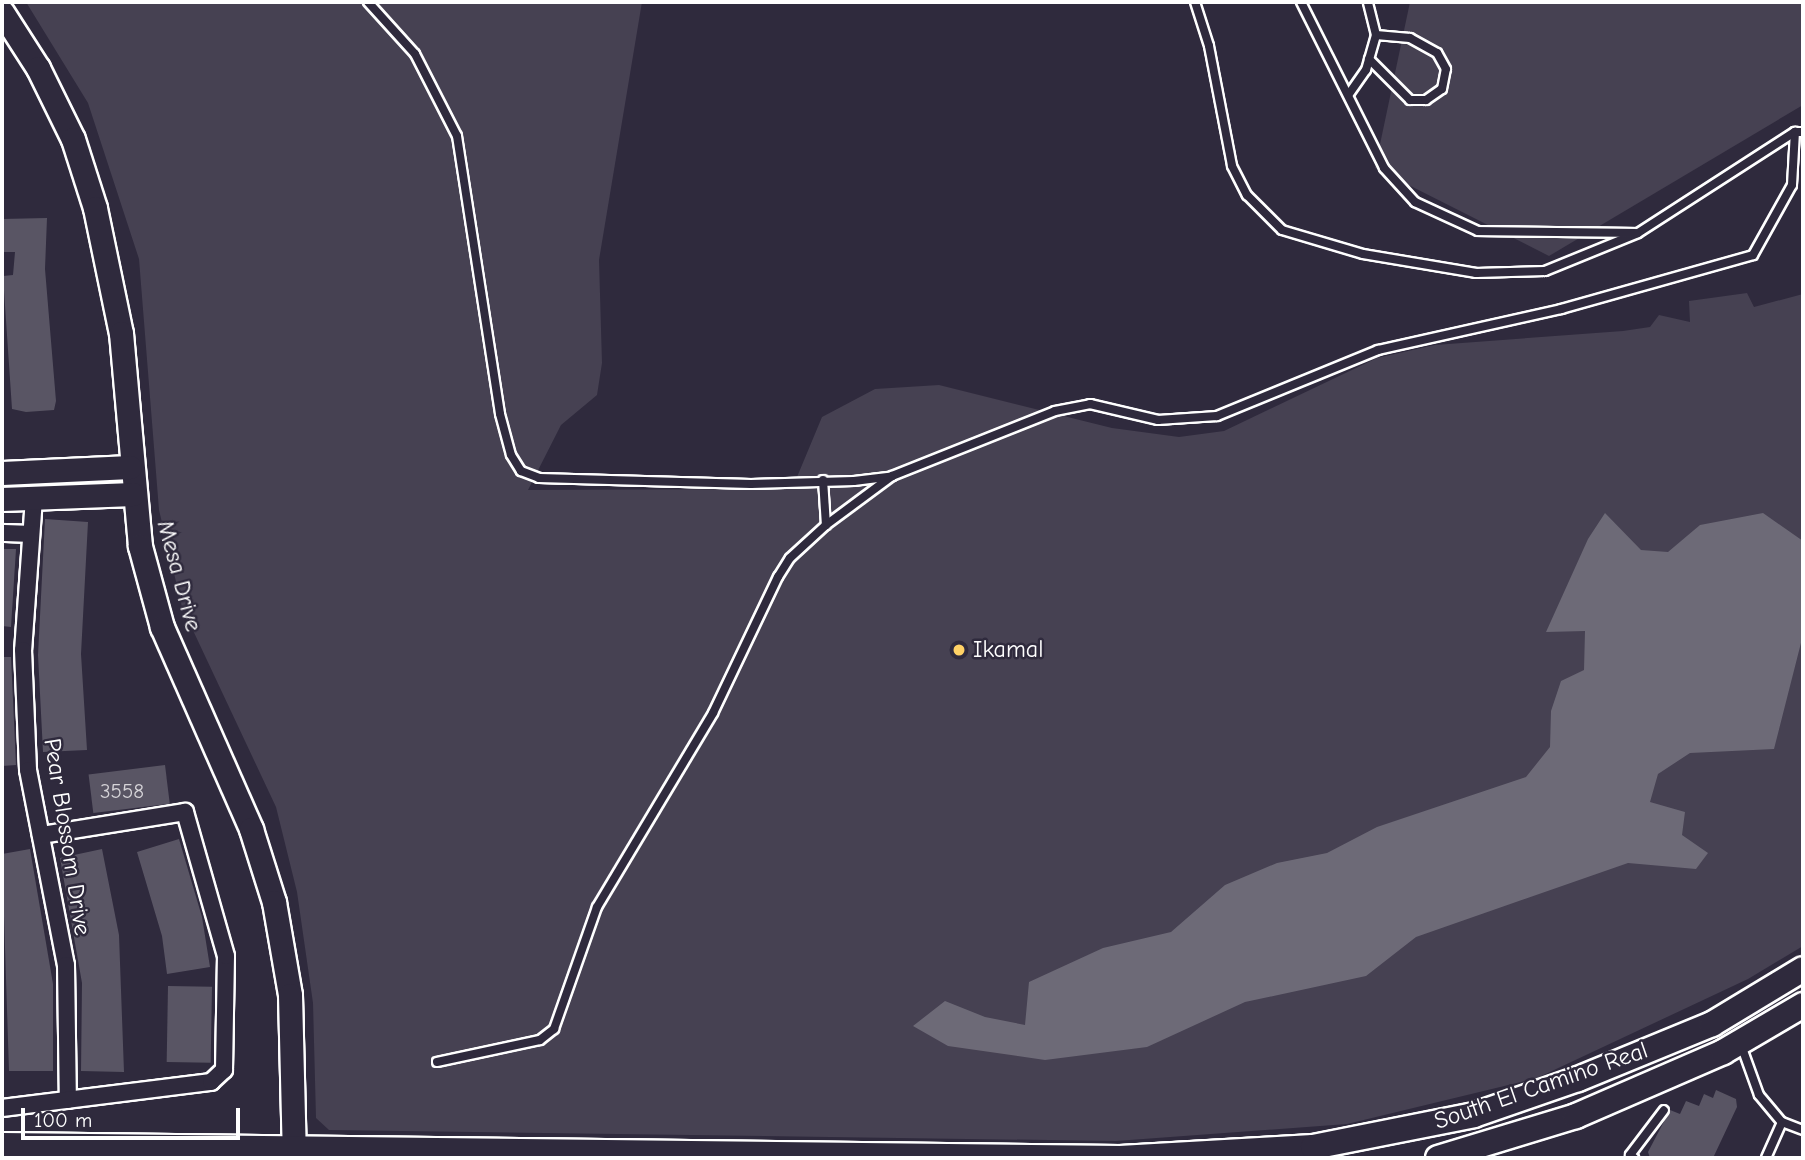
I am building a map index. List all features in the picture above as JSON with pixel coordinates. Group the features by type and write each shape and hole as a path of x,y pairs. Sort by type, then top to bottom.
{"main road":[{"name":"Mesa Drive","path":"2,12 38,68 73,139 95,208 121,333 130,467 140,546 162,627 251,829 274,902 290,995 294,1154"},
{"path":"2,473 130,467"},
{"path":"34,498 36,487 65,479 81,469"},
{"path":"2,499 133,494"},
{"name":"South El Camino Real","path":"2,1145 294,1154 1120,1158 1314,1147 1378,1137 1474,1115 1578,1079 1712,1024 1803,969"},
{"name":"South El Camino Real","path":"1438,1158 1576,1116 1740,1043 1803,1005"},
{"path":"1352,1158 1370,1149 1378,1137"}],"street":[{"name":"Pear Blossom Drive","path":"34,498 23,650 28,769 66,965 68,1100"},
{"path":"2,533 31,534"},
{"path":"2,1108 211,1082 225,1064 226,956 185,812 41,835"}],"lane":[{"path":"368,2 415,54 457,136 466,175 470,238 484,332 503,424 521,471 540,478 684,483 892,476"},
{"path":"1195,2 1209,46 1232,166 1247,195 1282,230 1363,254 1476,273 1545,271 1638,233 1799,132"},
{"path":"1301,2 1384,168 1415,202 1447,218 1491,232 1638,233"},
{"path":"1349,94 1369,59 1376,35 1368,2"},
{"path":"1369,59 1410,100 1426,100 1442,89 1446,69 1437,53 1410,38 1376,35"},
{"path":"436,1062 540,1040 554,1029 597,907 713,713 778,577 790,558 826,525 892,476 1055,411 1090,404 1158,420 1217,416 1378,349 1561,309 1753,255 1792,185 1799,132"},
{"path":"823,480 826,525"},
{"path":"1740,1043 1759,1095 1782,1122 1803,1130"},
{"path":"1634,1158 1630,1155 1664,1110"},
{"path":"1766,1158 1782,1122"}],"shaded area":[{"path":"26,2 642,2 599,260 602,363 597,395 561,425 528,490 792,489 822,417 875,389 939,385 1112,428 1179,437 1224,431 1377,358 1435,345 1650,327 1659,315 1690,322 1689,301 1747,293 1754,307 1803,294 1803,946 1748,979 1537,1078 1347,1124 1116,1141 329,1130 316,1118 313,1003 297,892 276,807 182,607 159,510 139,259 88,103"},
{"path":"1410,2 1803,2 1803,105 1549,256 1375,168"},
{"path":"1605,513 1641,550 1668,552 1700,525 1763,513 1803,541 1803,635 1774,749 1690,753 1658,774 1650,802 1685,812 1682,835 1708,853 1696,869 1628,863 1416,937 1366,976 1245,1002 1147,1047 1045,1060 948,1046 913,1026 945,1001 985,1017 1025,1025 1029,982 1103,948 1171,932 1225,885 1277,863 1327,853 1377,827 1526,777 1550,747 1551,711 1561,681 1584,670 1585,631 1546,632 1588,539"}],"building":[{"path":"47,218 45,269 56,401 54,410 26,412 12,409 3,276 13,275 15,252 2,252 2,219"},
{"path":"45,519 88,522 81,654 87,750 43,752 38,655"},
{"path":"2,549 16,549 11,627 2,626"},
{"path":"2,657 11,657 16,765 2,766"},
{"path":"165,765 170,804 93,813 89,774"},
{"path":"179,839 202,917 210,967 167,974 162,936 137,852"},
{"path":"30,849 53,984 53,1071 9,1071 2,854"},
{"path":"102,849 119,935 124,1072 81,1071 82,983 60,858"},
{"path":"168,986 212,987 211,1063 167,1062"},
{"path":"1716,1090 1736,1099 1737,1107 1713,1158 1650,1158 1648,1152 1670,1110 1680,1114 1686,1101 1699,1106 1704,1094 1713,1098"}],"place":[{"name":"Ikamal","path":"959,650"}]}
